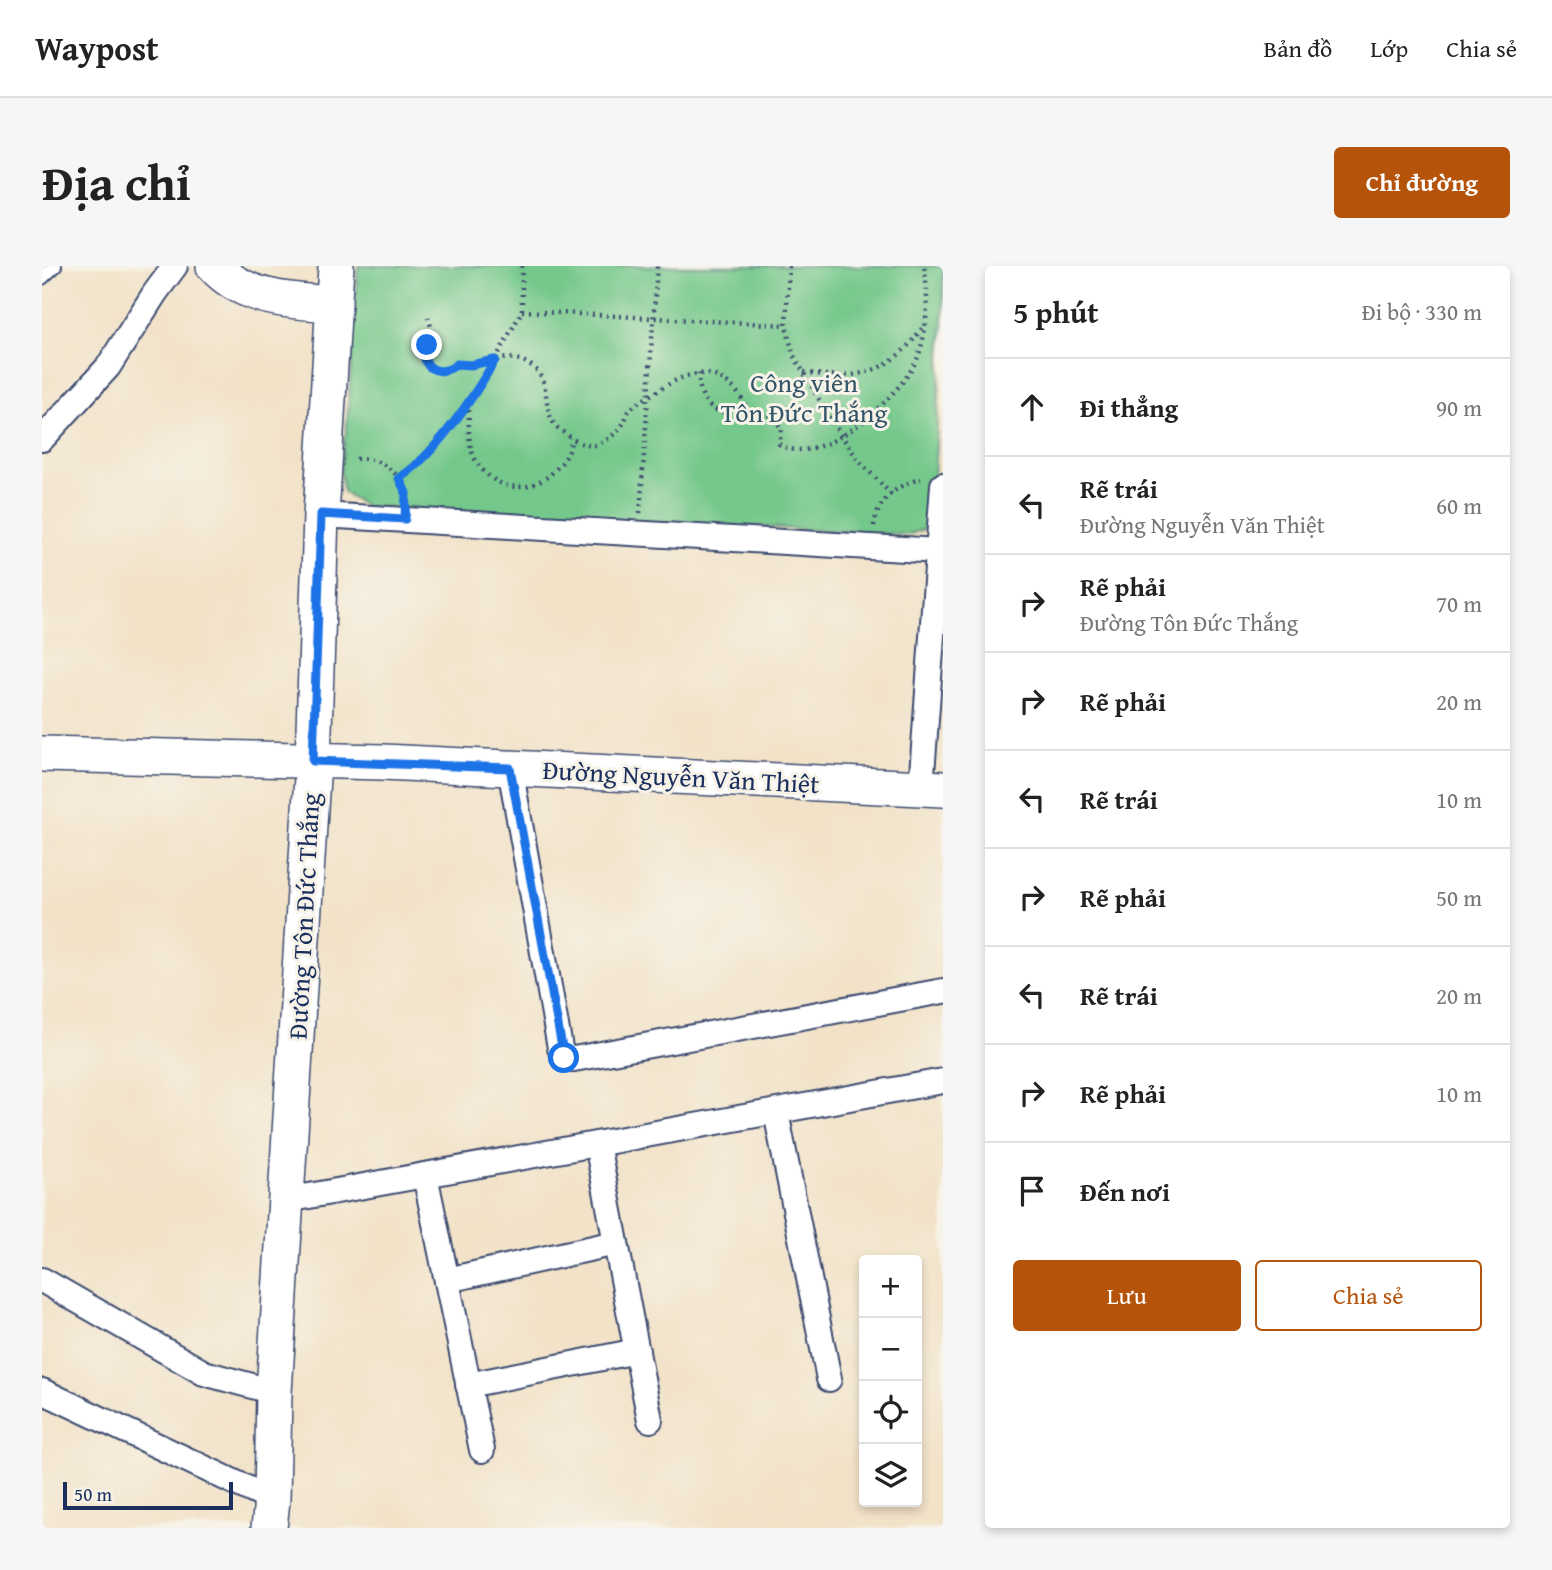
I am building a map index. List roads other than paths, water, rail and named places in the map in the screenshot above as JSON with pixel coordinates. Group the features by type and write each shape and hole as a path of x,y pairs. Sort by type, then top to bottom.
{"street":[{"path":"42,439 108,367 175,266"},
{"path":"214,266 235,284 253,292 288,301 334,304"},
{"name":"Đường Tôn Đức Thắng","path":"271,1514 274,1392 313,761 321,514 336,266"},
{"path":"932,788 939,551 933,481"},
{"path":"321,514 939,551"},
{"name":"Đường Nguyễn Văn Thiệt","path":"42,754 510,768 932,788"},
{"path":"510,768 564,1058 574,1059 943,991"},
{"path":"287,1200 943,1082"},
{"path":"776,1112 829,1379"},
{"path":"597,1144 650,1420"},
{"path":"425,1175 482,1450"},
{"path":"447,1280 616,1243"},
{"path":"42,1280 204,1373 274,1392"},
{"path":"468,1385 637,1351"},
{"path":"42,1391 271,1514"}],"lane":[{"path":"42,278 55,266"}],"park label":[{"name":"Công viên Tôn Đức Thắng","path":"804,398"}]}
